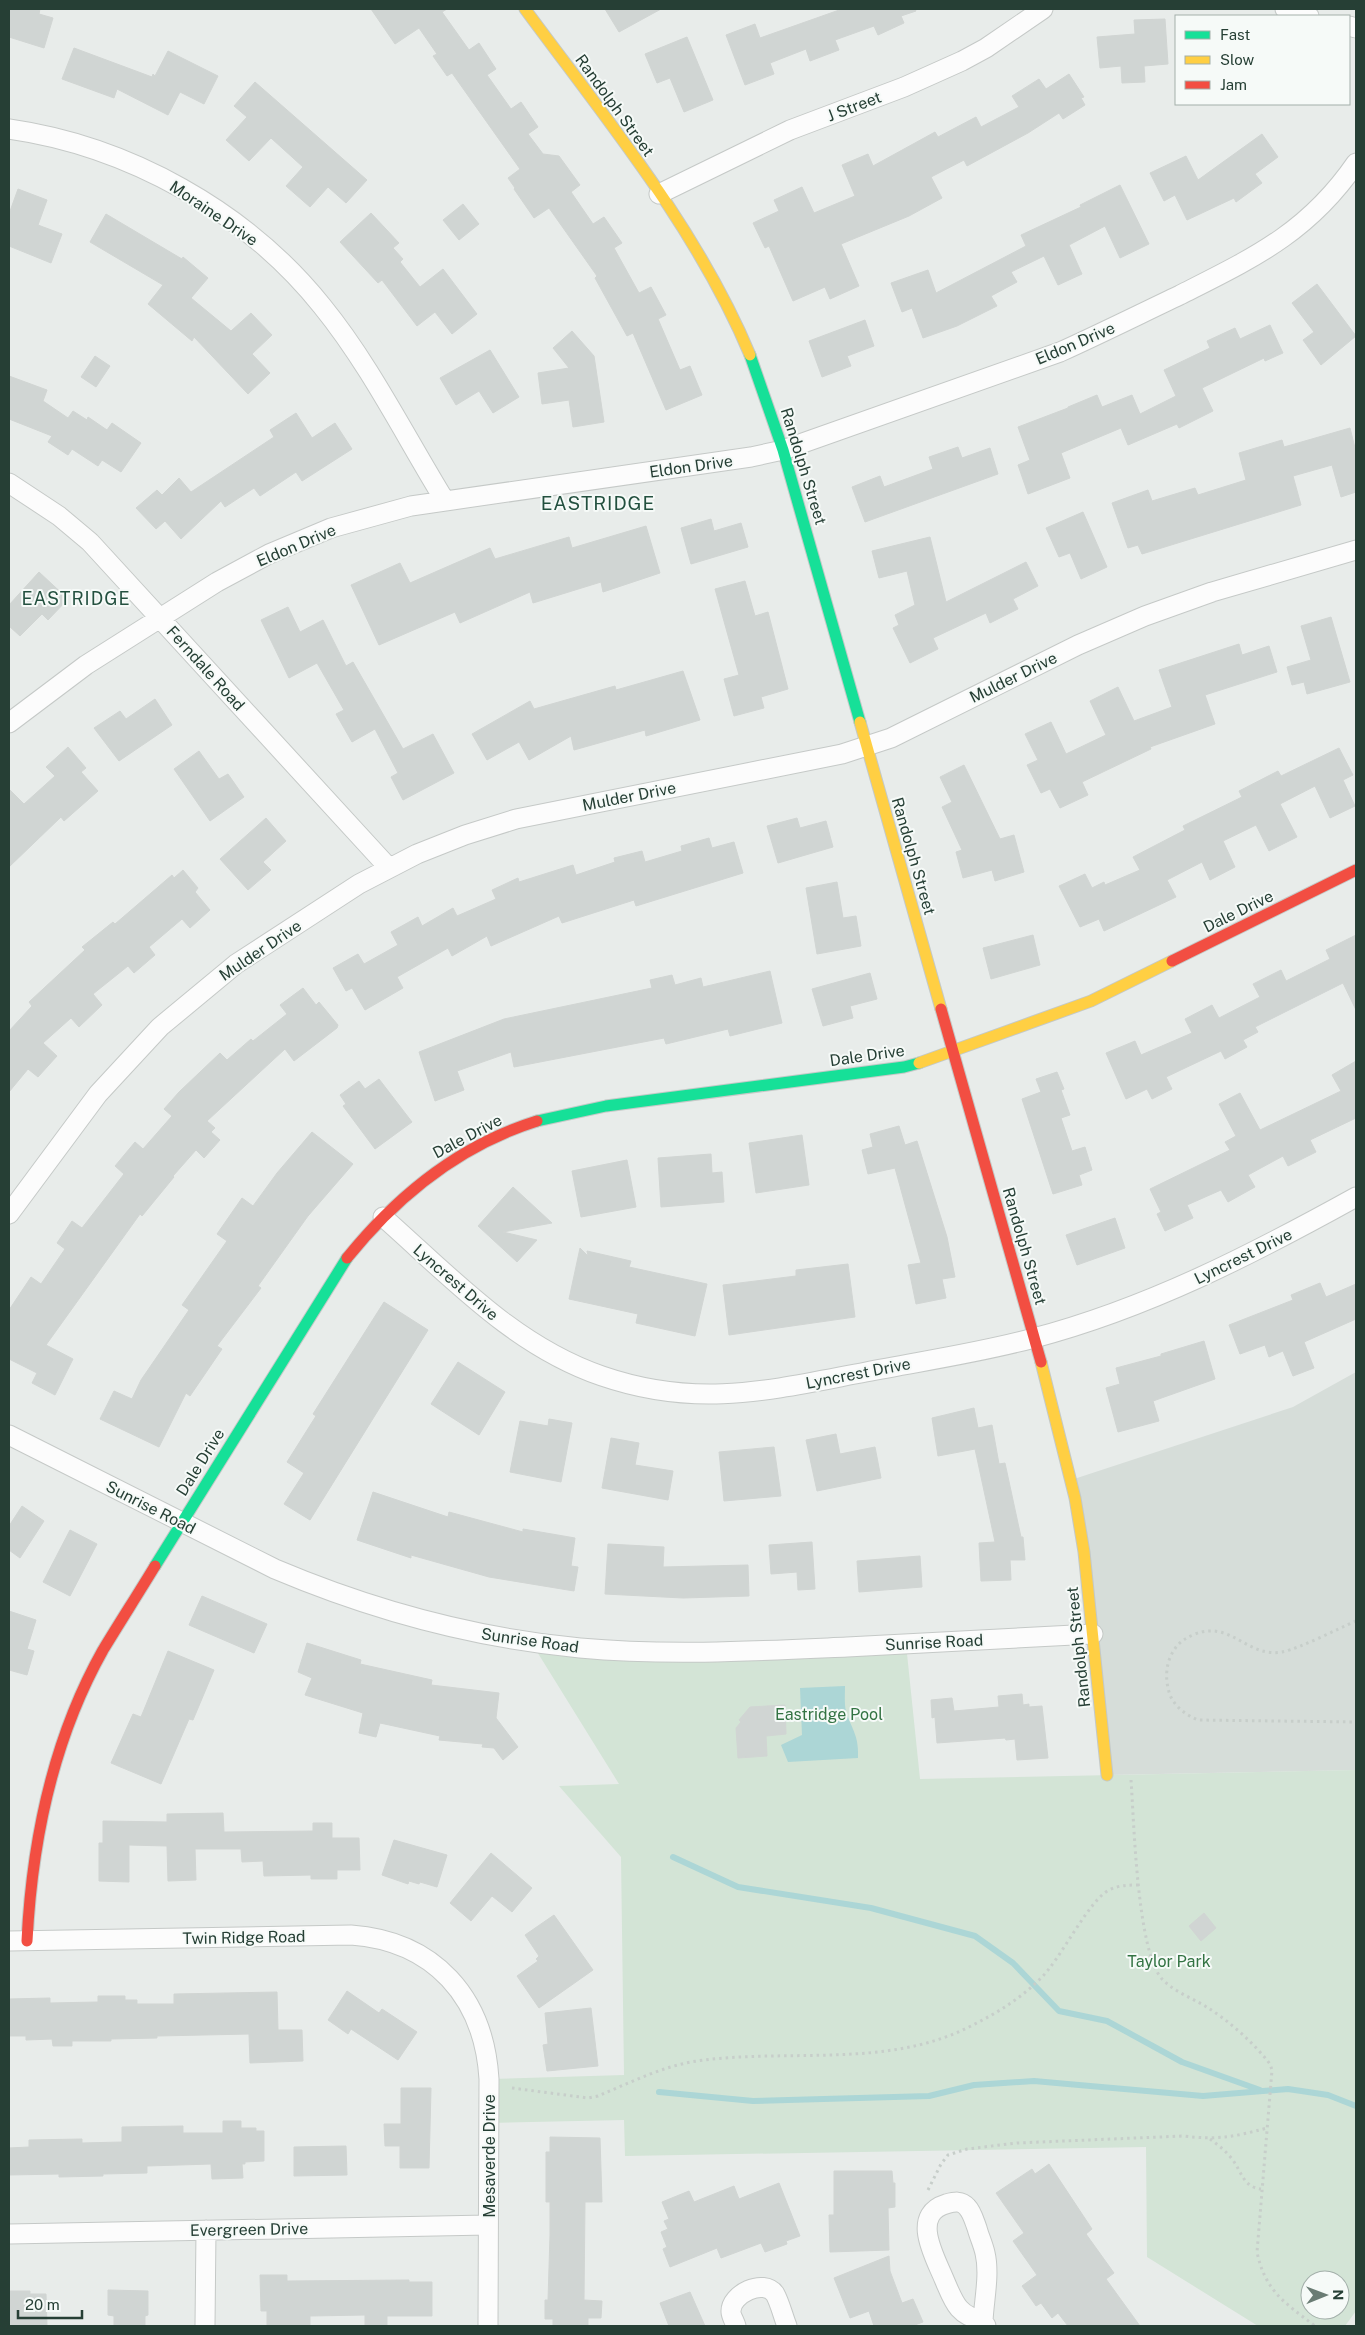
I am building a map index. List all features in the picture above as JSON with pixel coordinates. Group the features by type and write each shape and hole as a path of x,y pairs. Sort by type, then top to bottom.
{"street":[{"name":"Randolph Street","path":"525,9 660,194 695,249 739,330 764,392 783,450 1034,1338 1075,1498 1084,1552 1108,1775"},
{"name":"J Street","path":"660,194 790,130 904,87 962,62 1043,9"},
{"path":"1285,9 1306,15"},
{"name":"Moraine Drive","path":"9,129 90,148 162,178 226,216 268,250 311,293 351,346 445,501"},
{"name":"Eldon Drive","path":"9,723 86,665 160,618 243,568 317,534 378,514 445,501 751,457 783,450 1060,352 1250,260 1299,227 1337,188 1356,163"},
{"name":"Ferndale Road","path":"9,483 59,516 90,542 389,868"},
{"name":"Mulder Drive","path":"9,1214 98,1094 160,1026 236,964 344,893 389,868 441,844 516,819 842,754 891,738 1078,645 1145,616 1212,592 1356,550"},
{"name":"Dale Drive","path":"28,1941 29,1908 38,1824 45,1795 63,1736 103,1651 343,1262 384,1217 419,1184 472,1148 511,1130 546,1119 575,1112 904,1067 928,1061 1056,1016 1091,1001 1356,870"},
{"name":"Lyncrest Drive","path":"384,1217 490,1313 517,1334 600,1376 645,1388 704,1395 751,1393 1034,1338 1130,1306 1193,1281 1266,1247 1356,1197"},
{"name":"Sunrise Road","path":"9,1435 275,1569 352,1599 422,1620 496,1636 543,1644 617,1651 702,1653 1093,1634"},
{"name":"Twin Ridge Road","path":"9,1941 364,1936 389,1942 414,1952 436,1966 460,1993"},
{"name":"Mesaverde Drive","path":"460,1993 472,2009 483,2035 488,2064 488,2326"},
{"path":"957,2202 967,2206 972,2214 986,2253 985,2324 969,2318 960,2311 954,2302 928,2240 926,2223 932,2213 948,2204 957,2202"},
{"name":"Evergreen Drive","path":"9,2234 488,2225"},
{"path":"205,2326 206,2230"},
{"path":"736,2326 731,2312 732,2304 741,2295 759,2286 769,2288 774,2293 787,2326"}],"path":[{"path":"1356,1621 1280,1652 1252,1648 1233,1635 1219,1631 1196,1634 1182,1641 1174,1650 1170,1658 1166,1678 1175,1703 1189,1716 1198,1720 1356,1722"},
{"path":"1131,1774 1142,1917 1151,1956 1161,1979 1172,1988 1217,2014 1265,2058 1272,2070 1257,2252 1267,2284 1283,2302 1315,2326"},
{"path":"512,2088 588,2098 694,2061 873,2052 910,2046 967,2028 1012,2003 1042,1978 1055,1962 1087,1913 1107,1891 1121,1885 1139,1885"},
{"path":"928,2190 941,2164 948,2155 967,2149 1017,2143 1183,2136 1210,2139 1241,2136 1267,2128"},
{"path":"1210,2139 1230,2156 1247,2184 1252,2188 1261,2190"}],"shaded area":[{"path":"1356,1372 1356,1770 1107,1775 1071,1480 1293,1407"}],"green space":[{"name":"Taylor Park","path":"531,1642 580,1648 906,1644 920,1779 1356,1770 1356,2311 1350,2319 1350,2270 1300,2270 1300,2320 1349,2320 1345,2326 1258,2326 1147,2257 1146,2147 625,2156 624,2120 489,2123 489,2079 624,2075 621,1857 559,1786 619,1784"}],"water":[{"path":"845,1686 845,1708 857,1741 858,1758 788,1762 781,1745 802,1735 800,1688"}],"building":[{"path":"9,9 40,9 39,14 53,18 44,48 9,37"},
{"path":"371,9 447,9 442,12 469,50 479,43 496,69 487,75 511,109 521,102 538,127 528,134 543,154 559,156 580,185 571,192 593,224 604,217 622,243 614,248 639,293 651,287 666,315 658,319 680,370 690,366 702,395 666,410 633,333 627,336 595,278 597,276 549,208 534,218 508,178 520,169 452,73 447,76 433,56 437,54 419,28 395,44"},
{"path":"605,9 661,9 619,32"},
{"path":"842,9 915,9 916,11 901,16 904,23 878,35 874,26 835,40 839,50 810,61 806,49 770,63 774,74 745,85 726,35 755,24 760,38"},
{"path":"1165,19 1168,64 1144,66 1145,82 1122,83 1121,66 1100,68 1097,37 1135,34 1134,20"},
{"path":"687,37 713,100 684,112 670,78 657,83 645,54"},
{"path":"74,48 152,77 153,74 155,76 168,51 218,76 204,104 180,92 168,115 117,89 114,98 62,79"},
{"path":"1069,74 1084,97 1081,98 1085,105 1063,119 1059,113 1028,133 967,166 964,160 931,177 942,198 909,216 841,244 859,286 830,299 825,287 793,301 769,246 765,248 753,223 779,211 774,200 802,187 814,213 855,196 842,165 868,154 873,166 935,132 938,137 976,117 981,127 1019,107 1012,96 1039,79 1046,89"},
{"path":"255,82 367,180 346,203 328,187 310,207 286,186 303,167 271,138 249,161 226,140 247,117 234,106"},
{"path":"1262,134 1278,157 1255,174 1262,183 1236,202 1234,198 1187,220 1175,195 1164,201 1150,173 1186,156 1198,180"},
{"path":"1120,185 1149,244 1120,258 1105,226 1069,245 1082,274 1058,285 1044,256 1011,272 1017,282 991,296 997,306 957,326 923,338 912,308 902,312 891,283 928,270 936,293 1026,246 1021,235 1081,207 1080,205"},
{"path":"18,189 47,200 38,225 62,234 51,263 9,246 9,214"},
{"path":"463,204 479,224 459,240 443,220"},
{"path":"371,213 399,243 393,248 403,259 400,262 420,287 443,269 477,314 452,334 435,312 417,326 382,280 378,283 340,242"},
{"path":"106,214 182,259 183,257 208,278 191,298 231,331 251,313 272,335 252,354 270,373 248,394 194,337 192,341 148,304 163,285 90,242"},
{"path":"1317,284 1356,336 1321,365 1303,340 1314,332 1292,303"},
{"path":"865,320 874,346 847,356 851,366 822,377 809,341"},
{"path":"1270,325 1283,353 1265,361 1264,358 1202,388 1213,411 1179,428 1177,424 1128,445 1121,428 1061,453 1070,478 1028,494 1018,465 1030,460 1018,427 1097,395 1102,407 1132,395 1140,414 1176,396 1164,370 1210,348 1207,341 1235,328 1240,339"},
{"path":"572,331 594,356 604,422 573,427 569,400 542,404 538,373 569,368 553,348"},
{"path":"490,350 519,397 493,413 479,391 456,405 440,378"},
{"path":"95,356 110,366 96,387 81,377"},
{"path":"9,376 47,390 43,401 68,418 73,411 87,420 88,417 107,430 112,423 141,443 121,472 102,460 98,466 72,449 68,455 48,442 52,436 9,419"},
{"path":"296,413 312,438 335,423 352,449 302,481 296,472 260,496 254,488 225,507 221,501 181,539 165,521 156,529 136,508 157,490 162,495 179,478 191,492 274,437 270,430"},
{"path":"1350,428 1356,452 1356,492 1341,497 1332,465 1293,476 1301,505 1142,554 1138,545 1128,548 1112,503 1148,490 1152,501 1195,488 1198,495 1246,480 1239,453 1282,440 1284,447"},
{"path":"958,447 962,458 990,448 998,474 865,522 852,487 880,476 884,487 933,469 929,457"},
{"path":"1083,512 1107,567 1081,579 1070,553 1059,557 1046,528"},
{"path":"711,519 714,531 741,523 748,547 691,564 681,528"},
{"path":"646,526 660,573 603,592 601,582 533,603 530,592 460,623 455,612 379,645 351,585 400,563 410,583 490,548 495,559 569,537 572,548"},
{"path":"930,537 946,602 1026,562 1038,586 1013,599 1018,609 990,623 986,613 933,638 938,649 910,663 893,628 899,625 895,615 915,605 907,571 879,578 872,551"},
{"path":"39,572 68,599 48,620 42,614 20,636 9,626 9,605"},
{"path":"745,581 755,616 768,612 788,689 761,697 764,708 734,716 724,679 739,675 715,589"},
{"path":"288,607 300,632 323,620 346,666 353,662 403,749 433,734 454,773 403,800 391,777 398,773 375,729 352,742 336,714 344,710 317,663 289,678 261,620"},
{"path":"1331,617 1350,682 1307,694 1304,682 1292,685 1287,667 1311,660 1301,626"},
{"path":"1239,644 1242,655 1269,646 1277,672 1205,695 1215,724 1150,747 1151,749 1082,782 1088,795 1060,808 1050,789 1041,793 1027,765 1038,760 1025,734 1051,722 1066,754 1106,735 1090,701 1118,687 1134,721 1172,707 1159,670"},
{"path":"683,671 700,720 646,736 645,730 574,750 571,736 529,760 519,742 487,760 472,734 530,701 534,709 615,686 616,690"},
{"path":"155,699 172,725 119,761 94,728 120,711 126,719"},
{"path":"68,747 86,768 81,772 98,791 64,821 61,817 9,867 9,789 24,804 55,776 46,767"},
{"path":"1339,748 1353,775 1343,780 1355,806 1330,818 1315,786 1280,804 1297,837 1269,851 1256,825 1223,841 1235,867 1210,880 1202,862 1167,880 1176,897 1104,931 1099,919 1080,927 1059,886 1085,874 1092,888 1104,882 1105,885 1140,870 1133,857 1185,830 1183,826 1242,797 1239,791 1278,771 1281,776"},
{"path":"199,751 219,779 228,774 244,797 210,821 174,769"},
{"path":"964,765 1000,839 1014,835 1024,872 995,881 992,870 963,878 956,852 962,850 942,807 952,802 940,777"},
{"path":"266,818 286,841 263,862 271,870 248,890 220,859"},
{"path":"797,818 800,828 826,821 833,847 778,863 767,826"},
{"path":"709,838 712,848 734,842 743,873 636,906 634,900 562,923 559,916 491,946 487,936 452,956 448,948 397,977 403,988 365,1010 352,988 346,991 333,968 358,954 364,964 398,945 391,932 418,917 422,926 453,908 457,916 496,899 492,890 518,878 519,882 573,865 576,875 615,862 614,858 642,851 645,862 682,851 681,846"},
{"path":"183,870 198,888 195,892 210,910 190,928 182,919 149,947 155,955 134,973 128,966 93,994 102,1005 79,1027 71,1018 43,1043 57,1056 38,1077 28,1069 9,1092 9,1031 32,1006 29,1002 85,950 82,947 113,922 115,924 172,875 174,878"},
{"path":"837,882 843,918 856,916 861,946 817,954 806,888"},
{"path":"1033,935 1040,965 991,979 983,948"},
{"path":"1356,935 1356,1010 1343,983 1255,1027 1258,1032 1243,1040 1247,1047 1225,1059 1221,1051 1166,1077 1172,1089 1152,1099 1147,1089 1126,1099 1106,1053 1135,1041 1141,1055 1192,1033 1185,1019 1212,1005 1219,1018 1260,997 1253,984 1281,970 1286,981 1330,959 1326,950"},
{"path":"770,971 782,1023 730,1036 728,1029 666,1044 664,1038 514,1067 511,1052 457,1071 464,1090 435,1101 419,1052 504,1019 652,988 650,980 672,975 675,985 701,978 703,987"},
{"path":"870,973 877,999 850,1006 853,1018 823,1026 812,989"},
{"path":"303,988 316,1005 319,1002 338,1025 337,1028 294,1061 285,1049 207,1121 215,1128 211,1132 220,1140 204,1158 196,1150 142,1216 140,1214 46,1345 73,1359 55,1395 32,1383 37,1373 9,1359 9,1310 31,1277 41,1284 65,1249 57,1243 72,1221 82,1228 124,1174 115,1166 135,1142 143,1149 172,1116 164,1109 179,1092 220,1053 227,1060 251,1039 253,1041 287,1014 280,1005"},
{"path":"1356,1061 1356,1118 1310,1140 1316,1152 1288,1166 1283,1156 1248,1175 1255,1187 1228,1202 1221,1190 1187,1205 1193,1218 1165,1231 1157,1214 1161,1212 1150,1189 1230,1150 1225,1142 1236,1136 1219,1104 1240,1093 1260,1130 1341,1091 1332,1075"},
{"path":"1057,1072 1064,1089 1061,1090 1070,1115 1061,1118 1072,1151 1085,1147 1092,1170 1079,1175 1082,1185 1053,1194 1022,1099 1041,1092 1036,1079"},
{"path":"379,1079 412,1122 375,1149 343,1106 346,1104 340,1095 359,1081 365,1089"},
{"path":"899,1126 905,1145 917,1141 947,1237 955,1277 942,1279 946,1298 916,1304 908,1265 921,1263 895,1168 868,1174 862,1150 873,1147 870,1134"},
{"path":"312,1132 353,1164 308,1216 258,1286 261,1288 217,1346 222,1349 190,1396 186,1393 159,1447 100,1419 114,1391 132,1399 141,1380 189,1310 182,1305 227,1241 217,1234 242,1198 253,1206 277,1173"},
{"path":"802,1135 809,1185 756,1193 749,1143"},
{"path":"711,1154 712,1173 722,1172 724,1202 661,1207 658,1158"},
{"path":"627,1160 636,1207 581,1217 572,1171"},
{"path":"513,1187 552,1223 503,1232 537,1240 517,1262 478,1226"},
{"path":"1115,1218 1125,1248 1077,1265 1066,1235"},
{"path":"580,1248 588,1256 587,1251 631,1261 629,1267 707,1284 695,1336 636,1323 638,1314 569,1299"},
{"path":"848,1264 855,1317 729,1335 723,1285 796,1276 796,1270"},
{"path":"1320,1283 1326,1297 1356,1284 1356,1319 1304,1342 1314,1368 1293,1376 1283,1351 1269,1357 1265,1345 1240,1354 1229,1325 1293,1300 1291,1295"},
{"path":"384,1302 428,1330 310,1520 284,1504 304,1473 287,1462 316,1416 313,1414"},
{"path":"1204,1341 1215,1379 1153,1401 1159,1421 1118,1432 1106,1388 1120,1384 1116,1368 1161,1356 1161,1354"},
{"path":"458,1362 505,1392 479,1435 431,1404"},
{"path":"974,1408 978,1428 992,1425 999,1464 1005,1463 1021,1537 1023,1537 1025,1560 1010,1560 1011,1580 981,1581 979,1543 995,1542 975,1449 938,1456 932,1418"},
{"path":"549,1419 572,1423 561,1482 510,1472 520,1421 548,1426"},
{"path":"836,1434 840,1454 875,1447 881,1478 817,1491 806,1440"},
{"path":"611,1438 639,1443 635,1465 673,1471 668,1500 602,1488"},
{"path":"774,1447 781,1496 724,1501 719,1452"},
{"path":"373,1492 448,1517 449,1512 523,1532 523,1529 575,1538 571,1566 578,1567 574,1591 489,1577 411,1555 411,1558 357,1540"},
{"path":"22,1506 44,1521 20,1558 9,1550 9,1526"},
{"path":"70,1530 97,1544 70,1596 43,1582"},
{"path":"812,1542 815,1589 798,1590 797,1572 771,1574 769,1545"},
{"path":"608,1544 664,1547 663,1567 748,1565 749,1596 683,1598 605,1594"},
{"path":"920,1556 922,1587 859,1592 857,1561"},
{"path":"202,1596 267,1624 254,1653 189,1625"},
{"path":"9,1611 36,1620 27,1649 34,1651 27,1675 9,1670"},
{"path":"307,1643 361,1660 360,1664 432,1680 431,1685 499,1693 496,1718 518,1747 503,1760 494,1748 482,1747 483,1744 439,1740 440,1736 380,1723 376,1737 359,1733 363,1713 305,1695 312,1678 298,1672"},
{"path":"168,1651 214,1670 193,1720 189,1719 161,1784 111,1763 133,1714 141,1717"},
{"path":"1022,1694 1023,1705 1029,1704 1029,1707 1042,1706 1048,1758 1017,1760 1015,1739 1006,1740 1005,1738 937,1743 935,1717 932,1718 931,1700 952,1698 954,1711 999,1707 998,1696"},
{"path":"785,1705 786,1734 766,1736 767,1756 738,1758 736,1728 741,1722 739,1720 750,1707"},
{"path":"223,1813 224,1832 313,1831 313,1823 332,1823 332,1838 359,1838 360,1870 337,1870 337,1879 311,1879 311,1875 264,1876 263,1861 242,1862 241,1849 195,1849 196,1880 168,1881 167,1846 129,1845 129,1882 99,1881 99,1843 103,1843 103,1821 167,1822 167,1814"},
{"path":"394,1840 447,1855 437,1887 420,1882 419,1884 409,1881 408,1884 382,1875"},
{"path":"491,1853 532,1888 512,1912 492,1896 471,1921 450,1903"},
{"path":"1204,1913 1216,1928 1201,1941 1189,1926"},
{"path":"554,1915 593,1970 539,2008 517,1976 538,1961 536,1959 539,1956 525,1935"},
{"path":"347,1991 379,2013 382,2009 417,2032 398,2060 351,2029 348,2034 328,2020"},
{"path":"277,1992 278,2030 302,2030 303,2061 250,2063 249,2034 157,2036 157,2038 111,2039 111,2041 72,2041 72,2046 53,2046 52,2039 26,2040 26,2036 9,2036 9,1999 50,1998 50,2003 98,2002 98,1996 125,1996 125,2000 137,2000 137,2004 174,2004 174,1994"},
{"path":"591,2008 598,2066 547,2071 543,2045 548,2044 545,2013"},
{"path":"401,2088 431,2088 429,2168 400,2168 400,2146 385,2146 384,2124 401,2124"},
{"path":"223,2121 241,2121 241,2128 256,2128 256,2131 264,2131 264,2161 245,2162 245,2164 242,2164 243,2178 212,2179 211,2164 147,2166 147,2173 103,2174 103,2176 59,2177 59,2174 9,2175 9,2148 29,2147 29,2140 82,2139 82,2143 122,2142 122,2127 183,2126 183,2133 223,2133"},
{"path":"550,2137 600,2138 602,2202 585,2202 584,2300 602,2301 601,2318 588,2318 588,2326 553,2326 553,2319 545,2319 545,2300 548,2300 550,2235 550,2202 546,2202 546,2152 550,2152"},
{"path":"346,2146 347,2175 294,2176 294,2147"},
{"path":"1049,2164 1092,2229 1086,2234 1114,2273 1106,2279 1140,2326 1068,2326 1058,2313 1052,2318 1041,2303 1036,2306 1022,2286 1037,2275 1013,2241 1024,2233 996,2193 1032,2169 1035,2174"},
{"path":"834,2171 892,2171 893,2183 895,2183 895,2207 888,2208 889,2250 830,2252 829,2215 834,2215"},
{"path":"779,2183 800,2236 786,2241 787,2244 765,2252 761,2243 721,2258 717,2248 670,2267 663,2249 667,2247 661,2232 668,2229 664,2221 669,2219 662,2202 689,2191 694,2202 734,2186 739,2199"},
{"path":"889,2256 890,2271 902,2303 913,2299 923,2322 912,2326 874,2326 869,2311 850,2318 834,2278"},
{"path":"260,2275 287,2275 287,2281 409,2280 409,2282 432,2282 432,2316 387,2316 387,2325 365,2325 365,2315 310,2316 310,2326 267,2326 267,2311 261,2311"},
{"path":"108,2290 148,2291 148,2315 145,2316 145,2326 114,2326 114,2316 108,2315"},
{"path":"9,2291 30,2291 30,2294 46,2294 47,2326 9,2326"},
{"path":"690,2292 705,2326 669,2326 660,2303"}],"waterway":[{"path":"673,1857 738,1887 871,1908 975,1936 1013,1963 1059,2011 1107,2021 1182,2062 1260,2090"},
{"path":"659,2092 753,2101 929,2096 974,2085 1034,2081 1203,2096 1288,2089 1328,2095 1356,2106"}],"traffic: fast":[{"path":"750,355 783,450 860,722"},
{"path":"537,1121 606,1106 904,1067 919,1063"},
{"path":"155,1566 347,1258"}],"traffic: slow":[{"path":"525,9 618,133 677,219 704,263 750,355"},
{"path":"860,722 941,1009"},
{"path":"919,1063 1091,1001 1172,961"},
{"path":"1041,1362 1075,1498 1084,1552 1107,1775"}],"traffic: jam":[{"path":"1172,961 1356,870"},
{"path":"941,1009 1041,1362"},
{"path":"347,1258 387,1214 432,1175 482,1144 509,1131 537,1121"},
{"path":"27,1941 34,1865 40,1828 58,1755 71,1719 103,1650 155,1566"}],"district":[{"name":"EASTRIDGE","path":"598,503"},
{"name":"EASTRIDGE","path":"76,599"}],"park label":[{"name":"Eastridge Pool","path":"829,1714"}]}
